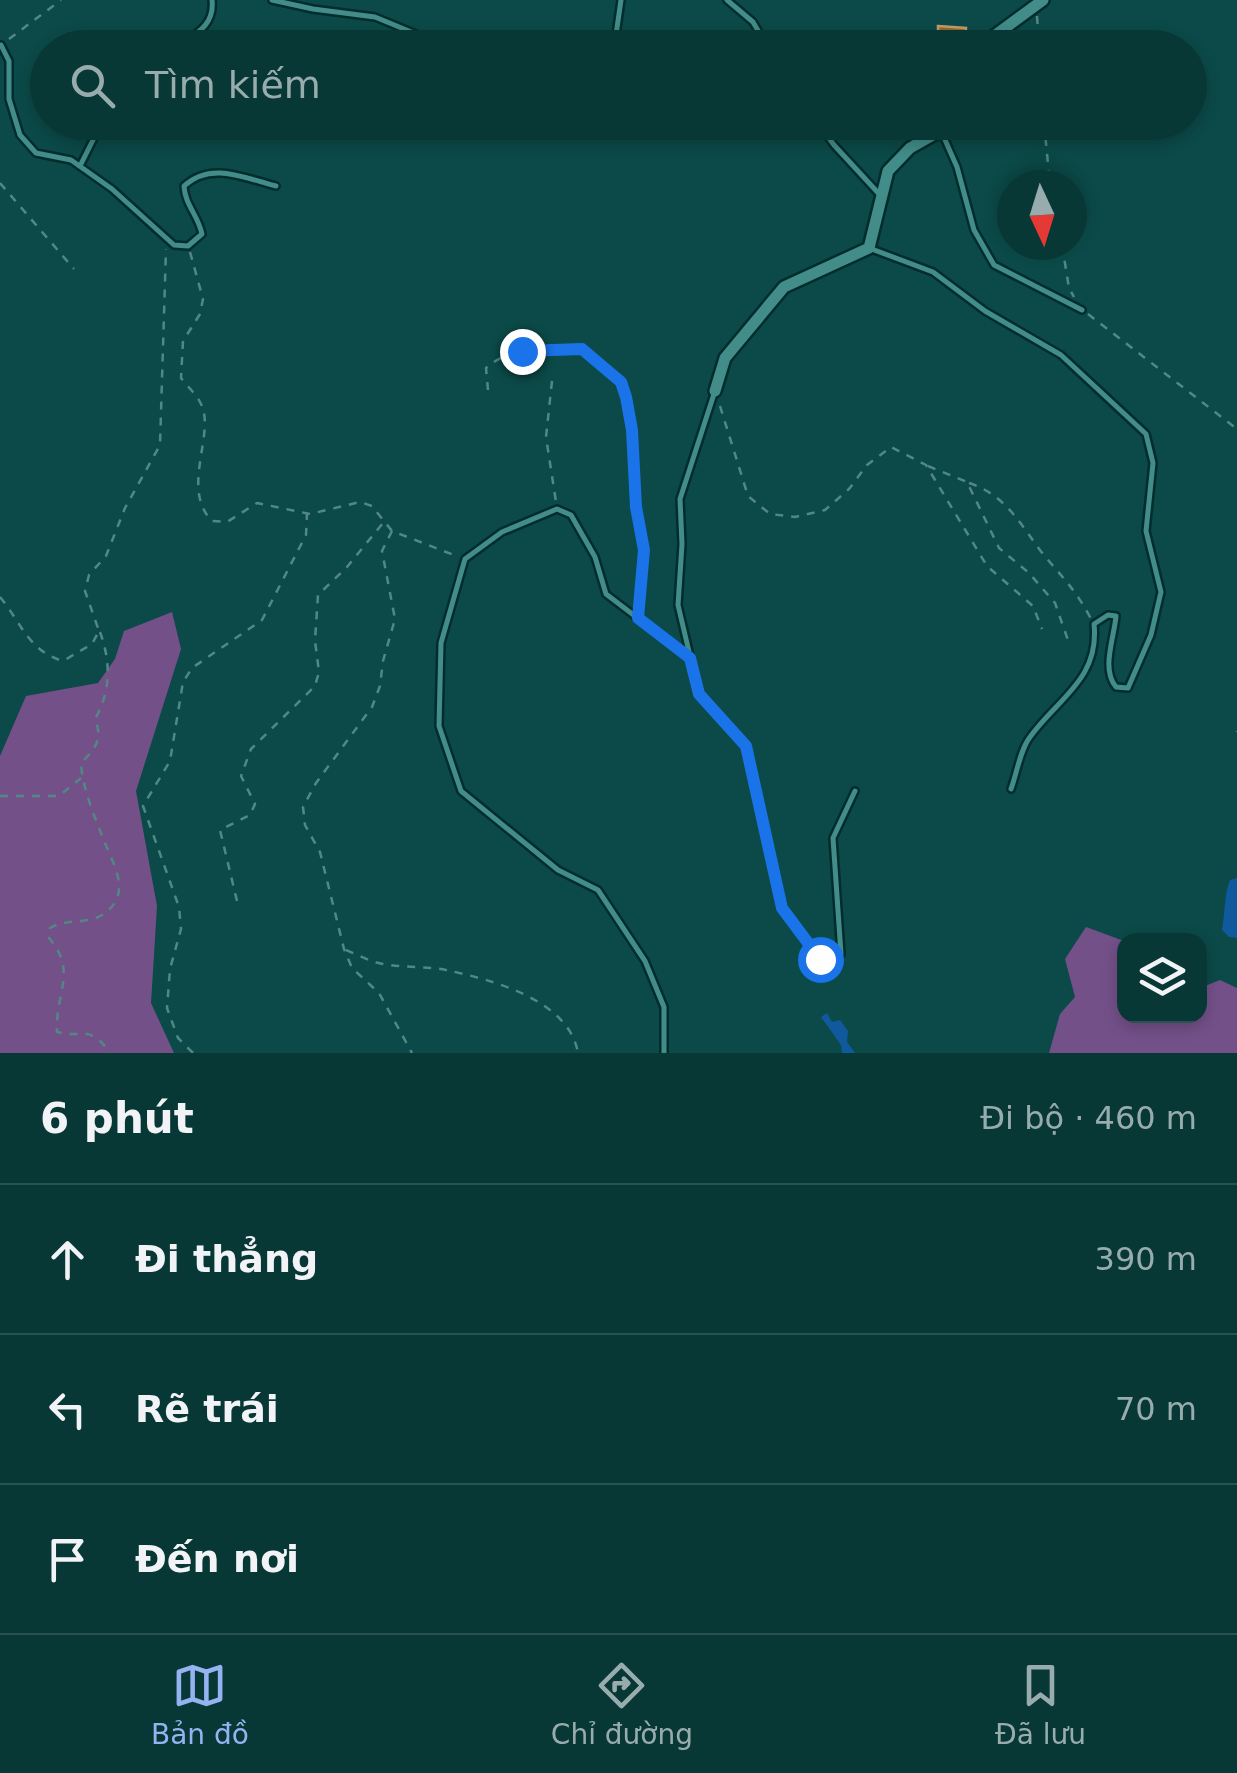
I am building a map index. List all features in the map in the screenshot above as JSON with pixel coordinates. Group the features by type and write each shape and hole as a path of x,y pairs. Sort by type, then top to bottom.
{"street":[{"path":"1002,30 1039,2"},
{"path":"716,391 726,358 784,288 870,248 888,171 922,140"}],"lane":[{"path":"201,30 208,25 213,12 212,0"},
{"path":"272,0 376,18 406,30"},
{"path":"617,30 621,0"},
{"path":"727,0 757,30"},
{"path":"1,44 8,61 8,99 20,135 36,153 71,160 80,166 174,245 188,246 202,234 199,219 185,200 184,186 196,175 216,170 276,186"},
{"path":"80,166 93,140"},
{"path":"830,140 882,197"},
{"path":"947,140 974,230 994,265 1082,310"},
{"path":"870,248 933,272 986,312 1061,354 1146,434 1153,464 1146,531 1161,592 1151,636 1128,688 1116,688 1110,680 1109,656 1116,616 1108,614 1094,624 1096,640 1086,670 1061,706 1028,738 1011,789"},
{"path":"716,391 680,499 678,605 699,694 746,746 782,908 820,959 841,954 833,838 856,791"},
{"path":"664,1053 664,1007 645,961 598,890 558,870 462,790 439,726 440,643 465,559 502,532 557,508 571,516 595,558 606,594 690,658"}],"path":[{"path":"1,44 62,0"},
{"path":"1039,2 1040,30"},
{"path":"1046,140 1049,170"},
{"path":"0,183 74,269"},
{"path":"110,1053 92,1033 69,1036 56,1032 66,967 61,952 48,938 50,928 62,921 83,922 98,917 111,908 118,896 116,865 81,778 81,763 96,747 100,732 95,718 108,688 106,648 86,591 89,575 106,556 125,508 160,444 166,238"},
{"path":"188,246 203,298 200,314 183,341 181,378 202,404 202,511 212,521 227,522 257,503 307,514 360,502 372,506 392,531 465,559"},
{"path":"1064,260 1069,288 1082,310 1237,430"},
{"path":"488,390 486,368 507,354 522,351 582,349 621,382 632,430 632,472 644,550 638,618"},
{"path":"552,381 546,436 557,508"},
{"path":"716,391 748,496 770,514 795,517 825,510 892,446 926,465 990,490 1018,516 1043,554 1077,590 1094,624"},
{"path":"926,465 988,566 1033,606 1042,629"},
{"path":"967,482 999,548 1029,573 1055,603 1070,646"},
{"path":"194,1053 178,1038 167,1008 170,969 181,929 178,908 143,806 170,762 184,682 192,668 262,620 306,535 307,514"},
{"path":"237,900 230,857 221,842 220,830 250,815 255,804 242,776 251,749 315,686 320,672 315,641 318,595 384,522"},
{"path":"392,531 382,551 394,619 380,686 372,707 303,807 306,824 320,852 352,968 379,994 412,1053"},
{"path":"0,597 29,642 48,657 63,661 92,644 99,630"},
{"path":"0,796 59,796 81,778"},
{"path":"344,949 380,964 444,969 513,990 561,1017 575,1036 578,1053"}],"shaded area":[{"path":"172,612 181,649 136,791 157,906 151,1003 174,1053 0,1053 0,756 26,696 98,683 115,659 124,631"},
{"path":"1086,927 1117,938 1117,1023 1207,1023 1207,985 1220,980 1237,988 1237,1053 1049,1053 1060,1014 1075,997 1065,959"}],"water":[{"path":"1237,878 1237,938 1222,930 1228,886 1230,880"},
{"path":"827,1013 832,1022 840,1020 848,1031 847,1042 855,1053 842,1053 841,1045 821,1017"}],"building":[{"path":"938,26 966,28 966,30 938,30"}],"route":[{"path":"522,351 582,349 621,382 632,430 632,472 645,559 640,570 638,618 690,658 699,694 746,746 782,908 820,959"}]}
